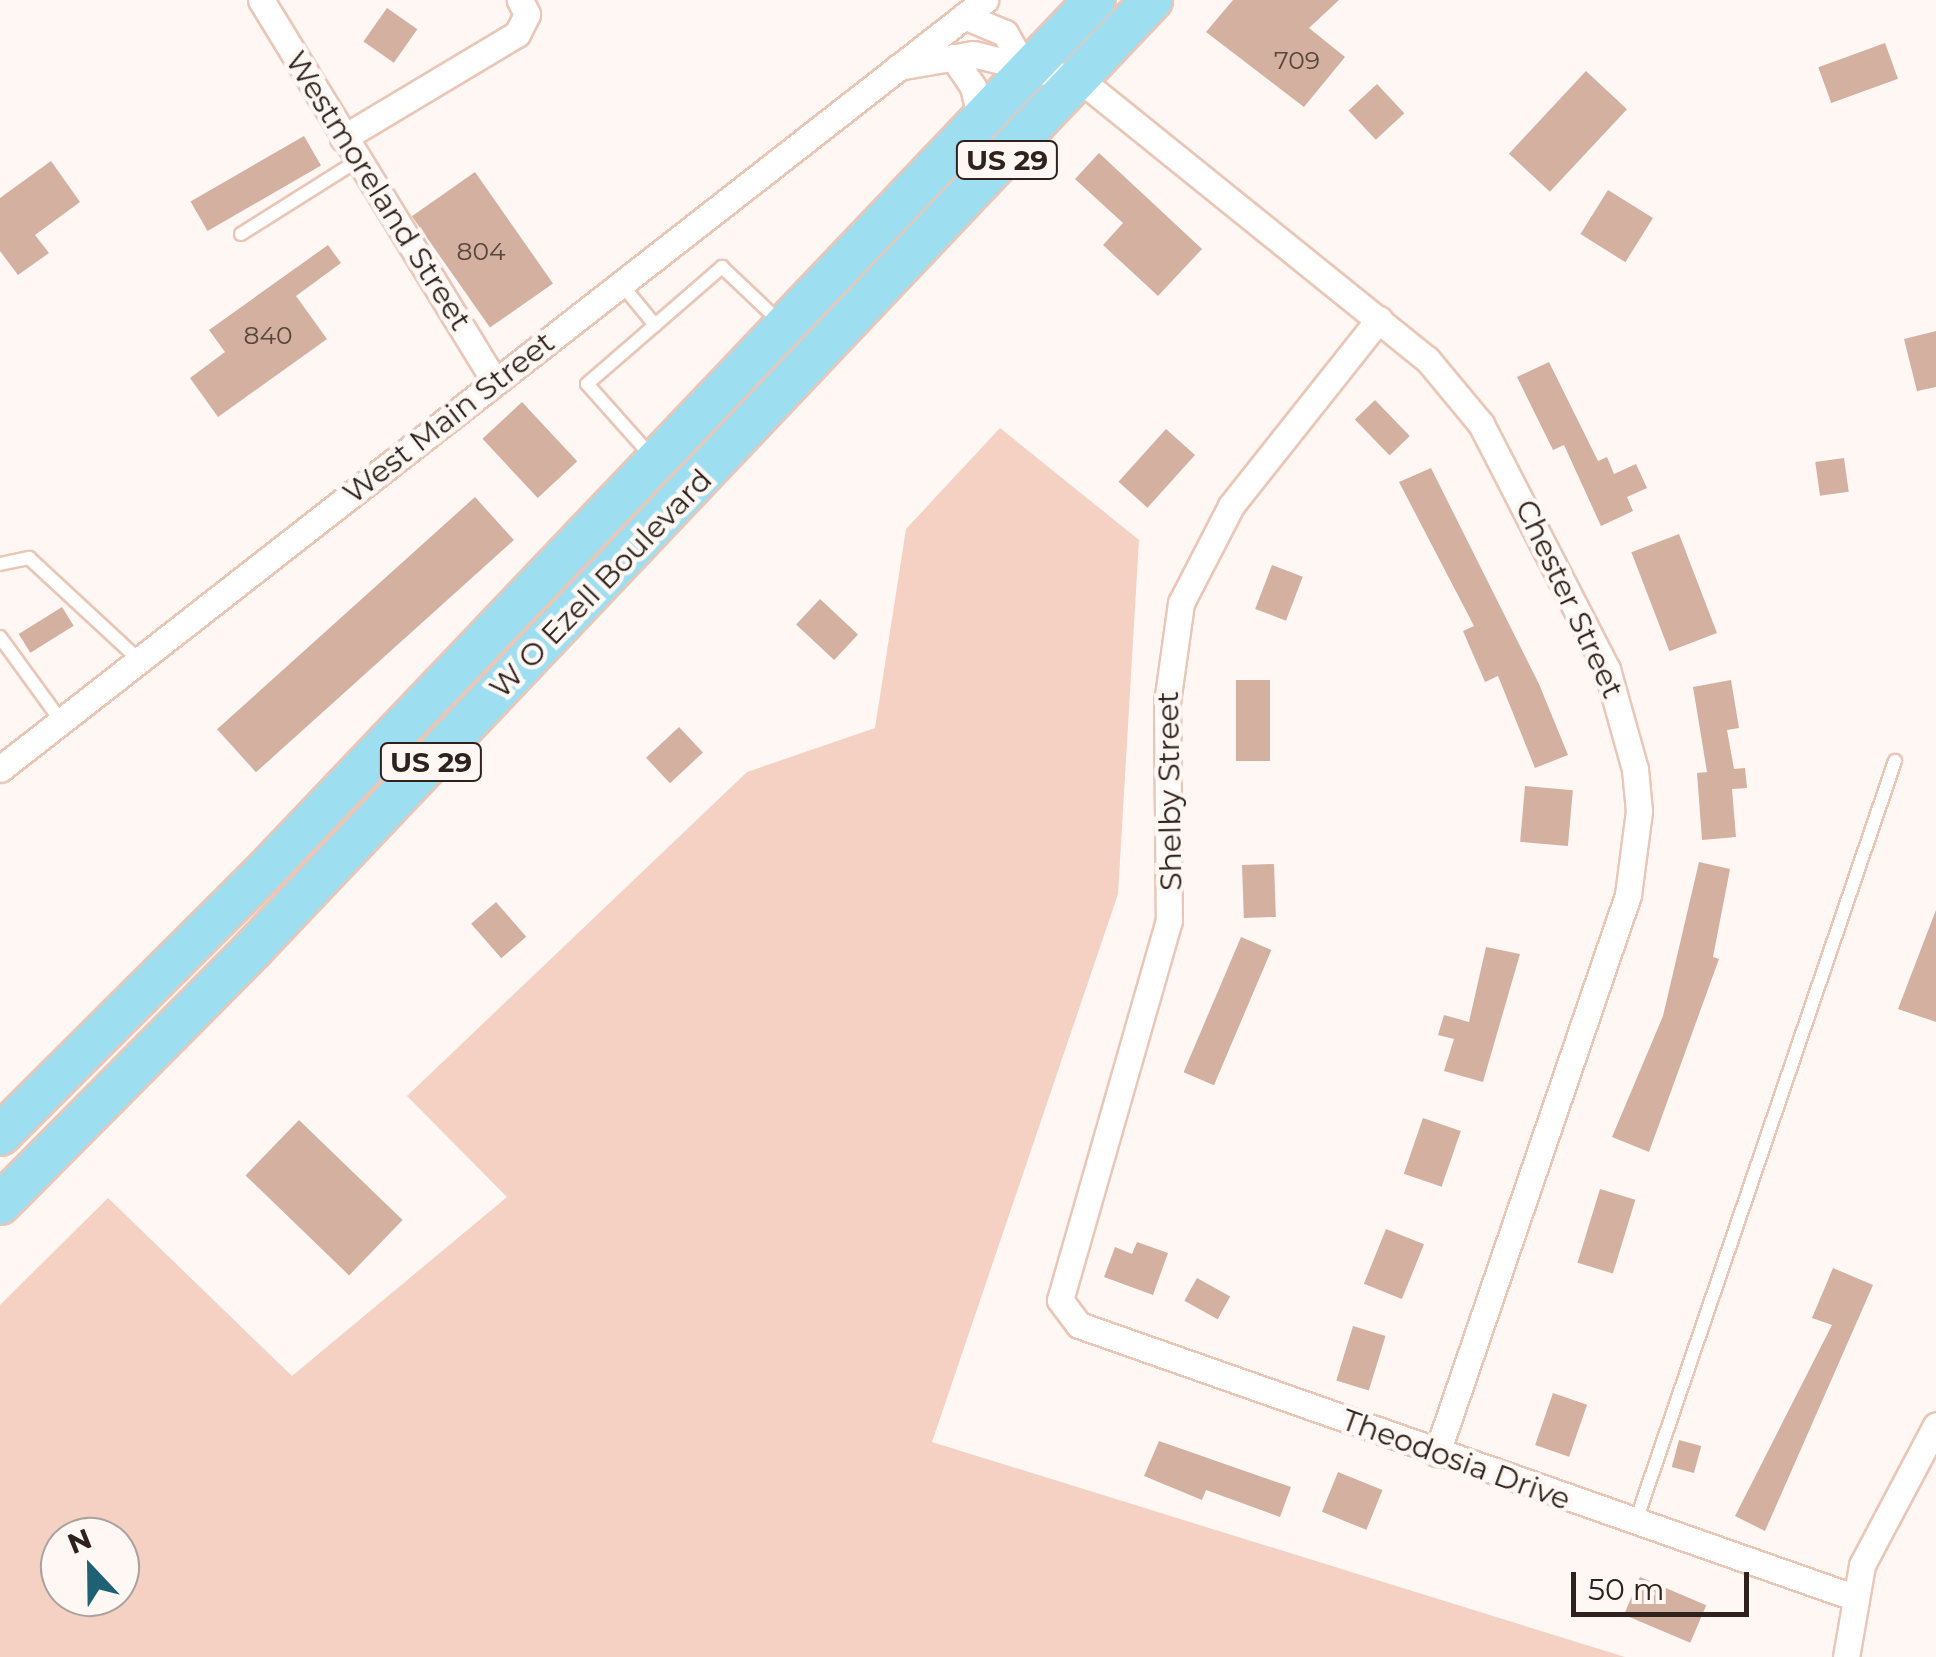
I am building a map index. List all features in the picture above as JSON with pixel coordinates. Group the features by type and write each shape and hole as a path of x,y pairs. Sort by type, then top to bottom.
{"main road":[{"name":"W O Ezell Boulevard","path":"0,1135 296,836 1095,0"},
{"name":"W O Ezell Boulevard","path":"0,1204 331,868 1082,80 1152,0"},
{"path":"824,282 857,316"},
{"path":"616,500 648,534"},
{"path":"296,836 331,868"},
{"path":"76,1060 110,1094"}],"street":[{"name":"Westmoreland Street","path":"261,0 495,382"},
{"path":"343,138 517,34 526,14 520,0"},
{"name":"West Main Street","path":"0,770 985,0"},
{"path":"964,16 1005,33 1027,72 1082,80"},
{"name":"West Main Street","path":"898,67 952,57 987,56 1027,72"},
{"path":"952,57 973,87 981,120"},
{"name":"Chester Street","path":"1082,80 1379,320 1465,400 1521,494 1606,669 1639,811 1628,895 1438,1453"},
{"name":"Shelby Street","path":"1064,1312 1060,1287 1169,920 1167,702 1181,603 1224,518 1379,320"},
{"name":"Theodosia Drive","path":"1064,1312 1079,1325 1635,1524 1852,1597"},
{"path":"1846,1657 1852,1597 1875,1533 1936,1424"}],"lane":[{"path":"241,234 357,161"},
{"path":"655,460 586,384 722,267 783,325"},
{"path":"622,284 655,325"},
{"path":"0,564 29,558 138,660"},
{"path":"0,636 61,721"},
{"path":"1635,1524 1895,762"}],"shaded area":[{"path":"1000,428 1139,540 1118,894 932,1442 1625,1657 0,1657 0,1305 108,1198 292,1376 507,1197 407,1096 747,772 875,728 906,529"}],"building":[{"path":"1233,0 1339,0 1309,28 1345,57 1304,107 1206,32"},
{"path":"387,8 417,29 394,63 363,42"},
{"path":"1885,43 1898,79 1831,103 1818,67"},
{"path":"1586,71 1627,109 1550,192 1509,154"},
{"path":"1377,84 1404,113 1376,140 1348,111"},
{"path":"304,136 321,165 208,231 191,202"},
{"path":"1099,153 1202,249 1158,296 1103,245 1123,223 1075,179"},
{"path":"51,161 80,202 35,235 49,253 18,275 0,251 0,198"},
{"path":"475,172 553,283 490,328 412,216"},
{"path":"1608,190 1653,218 1625,262 1580,234"},
{"path":"328,245 341,263 296,296 327,339 218,417 190,378 225,352 209,330"},
{"path":"1936,331 1936,387 1917,391 1904,339"},
{"path":"1549,362 1598,461 1607,457 1614,474 1636,464 1647,488 1627,497 1633,511 1601,526 1564,445 1553,450 1517,377"},
{"path":"1375,400 1410,436 1390,455 1355,419"},
{"path":"522,402 577,461 538,498 483,439"},
{"path":"1166,429 1195,455 1147,508 1118,482"},
{"path":"1844,458 1849,492 1820,496 1815,462"},
{"path":"1431,468 1539,684 1568,755 1535,768 1498,676 1485,682 1463,631 1474,626 1399,482"},
{"path":"475,497 514,540 256,772 217,729"},
{"path":"1679,534 1717,633 1669,651 1631,552"},
{"path":"1272,565 1303,577 1286,621 1255,609"},
{"path":"820,599 858,634 834,660 796,625"},
{"path":"62,607 74,626 30,653 19,634"},
{"path":"1236,680 1270,680 1270,761 1236,761"},
{"path":"1731,680 1739,728 1727,730 1734,769 1745,768 1747,788 1732,789 1736,837 1702,840 1697,773 1707,772 1693,687"},
{"path":"679,727 703,753 670,783 646,758"},
{"path":"1525,786 1573,790 1568,846 1520,842"},
{"path":"1699,862 1730,869 1713,957 1719,959 1649,1152 1612,1137 1663,1016"},
{"path":"1274,864 1276,917 1244,918 1242,865"},
{"path":"496,902 526,937 501,958 471,924"},
{"path":"1936,910 1936,1022 1898,1009"},
{"path":"1241,937 1271,950 1214,1085 1184,1072"},
{"path":"1486,947 1520,954 1483,1082 1444,1071 1454,1039 1438,1035 1444,1015 1469,1022"},
{"path":"1423,1118 1461,1131 1442,1187 1404,1174"},
{"path":"299,1120 403,1220 349,1275 246,1175"},
{"path":"1600,1189 1635,1200 1613,1273 1577,1263"},
{"path":"1386,1229 1424,1244 1402,1299 1364,1284"},
{"path":"1137,1242 1168,1253 1153,1295 1104,1277 1115,1247 1132,1254"},
{"path":"1833,1268 1873,1285 1765,1531 1735,1516 1832,1325 1812,1318"},
{"path":"1197,1278 1230,1296 1218,1319 1184,1301"},
{"path":"1353,1326 1386,1336 1369,1390 1336,1381"},
{"path":"1553,1393 1587,1405 1569,1457 1535,1445"},
{"path":"1679,1440 1701,1446 1694,1473 1672,1467"},
{"path":"1159,1441 1291,1487 1280,1517 1206,1490 1202,1500 1144,1476"},
{"path":"1338,1472 1383,1490 1366,1530 1322,1512"},
{"path":"1640,1577 1706,1605 1690,1643 1624,1615"}]}
